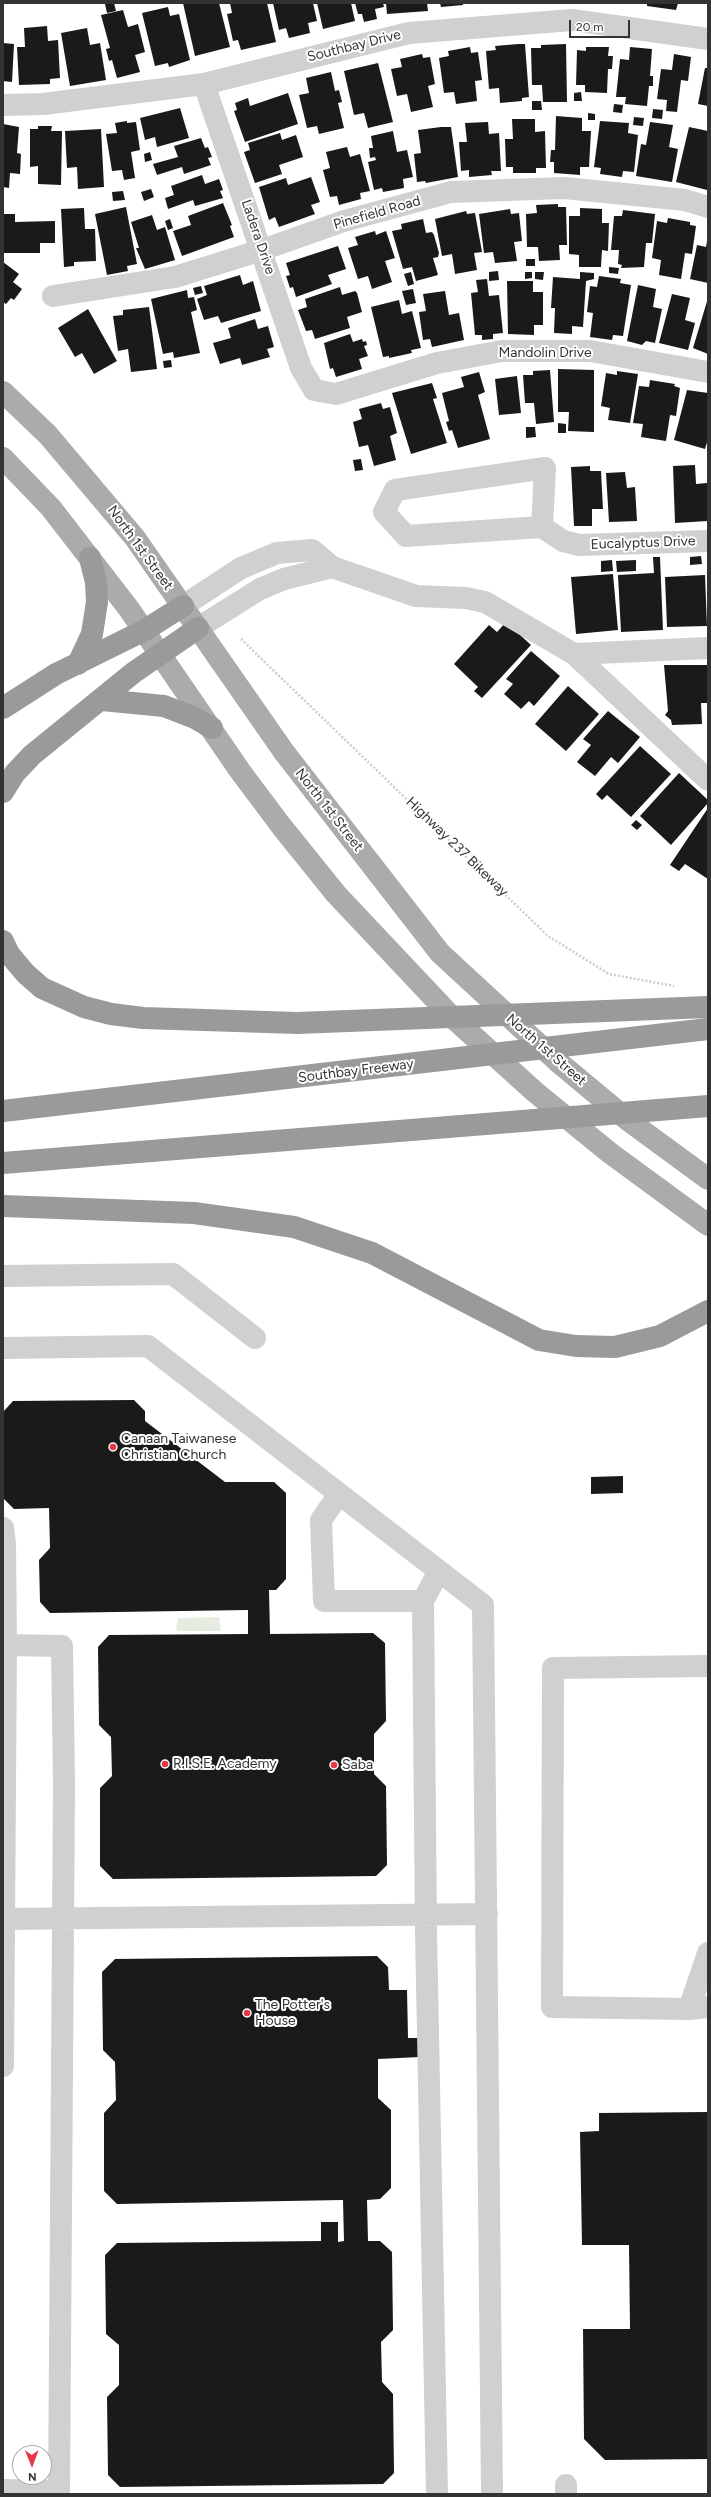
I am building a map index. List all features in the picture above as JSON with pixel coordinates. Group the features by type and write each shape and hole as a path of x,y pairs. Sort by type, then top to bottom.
{"highway":[{"path":"78,664 92,634 97,602 96,582 90,558"},
{"path":"3,708 56,674 145,630 183,606"},
{"path":"3,792 15,773 32,755 161,653 198,628"},
{"path":"102,700 164,706 195,718 212,728"},
{"path":"3,941 9,954 26,974 42,988 84,1007 111,1014 143,1018 297,1023 708,1007"},
{"name":"Southbay Freeway","path":"3,1111 708,1029"},
{"path":"3,1163 708,1106"},
{"path":"3,1206 194,1213 294,1227 372,1253 539,1340 576,1346 615,1347 660,1336 708,1312"}],"main road":[{"name":"North 1st Street","path":"3,392 48,435 102,497 135,538 284,752 440,953 557,1061 629,1120 708,1180"},
{"path":"3,458 51,508 145,630 240,771 312,866 451,1016 535,1092 610,1153 708,1225"}],"lane":[{"name":"Southbay Drive","path":"3,105 43,104 204,84 417,32 572,20 708,39"},
{"name":"Ladera Drive","path":"204,84 262,250 301,368 314,390"},
{"name":"Pinefield Road","path":"53,296 175,277 262,250 344,221 451,192 564,188 686,200 708,207"},
{"name":"Mandolin Drive","path":"314,390 336,394 437,363 502,351 590,351 708,372"},
{"path":"545,468 542,527 406,536 384,512 394,490 545,468"},
{"name":"Eucalyptus Drive","path":"542,527 563,541 579,545 708,541"},
{"path":"183,606 241,568 277,553 312,550 332,567 416,596 466,598 485,602 574,654 708,780"},
{"path":"198,628 260,589 284,579 332,567"},
{"path":"574,654 708,648"},
{"path":"3,1276 173,1274 255,1338"},
{"path":"3,1348 148,1346 483,1605 492,2494"},
{"path":"339,1494 321,1520 324,1601 423,1601"},
{"path":"3,1528 5,1543 6,1645 3,2066"},
{"path":"437,2494 426,1915 423,1601 439,1571"},
{"path":"3,2490 59,2492 63,1919 62,1646 6,1645"},
{"path":"708,1666 553,1668 552,2007 699,2008 708,1953"},
{"path":"4,1920 487,1914"}],"path":[{"name":"Highway 237 Bikeway","path":"241,639 548,936 609,974 682,987"}],"shaded area":[{"path":"219,1617 221,1630 219,1631 178,1631 176,1629 178,1618"}],"building":[{"path":"114,3 116,11 107,13 105,4"},
{"path":"183,3 219,3 230,47 195,56"},
{"path":"230,3 267,3 276,42 241,50 238,40 233,41 227,14 232,13"},
{"path":"273,3 313,3 317,21 308,23 310,33 289,38 286,28 279,30"},
{"path":"317,3 351,3 355,21 323,29"},
{"path":"355,3 383,3 384,7 375,9 377,19 364,22 362,14 358,14"},
{"path":"386,3 427,3 428,11 387,14"},
{"path":"440,3 463,3 463,5 441,7"},
{"path":"647,3 678,3 676,10 647,6"},
{"path":"168,7 170,16 179,14 190,60 169,67 168,63 155,66 142,13"},
{"path":"123,10 128,27 138,24 145,52 135,55 140,72 117,78 112,60 109,61 106,49 110,48 101,15"},
{"path":"47,26 48,41 58,40 60,78 50,79 50,84 19,85 17,47 25,47 24,28"},
{"path":"87,28 90,45 100,43 106,80 70,86 61,33"},
{"path":"3,43 14,44 12,82 3,81"},
{"path":"525,44 529,97 522,98 522,101 500,103 499,88 489,89 486,51 496,50 495,46"},
{"path":"566,44 567,102 543,102 542,85 532,85 531,48 541,48 541,45"},
{"path":"470,47 471,53 478,52 482,80 475,81 477,101 456,104 454,92 444,93 439,58 449,56 448,51"},
{"path":"586,47 609,47 608,56 613,56 612,69 608,69 607,93 585,92 585,85 576,85 577,50 586,51"},
{"path":"630,47 652,49 650,76 653,76 653,86 649,86 647,106 625,104 626,97 616,97 620,59 629,60"},
{"path":"422,54 423,58 430,57 435,84 428,86 433,107 411,112 407,94 397,96 391,69 402,67 400,59"},
{"path":"674,54 691,57 688,81 681,80 677,112 666,111 667,100 657,99 661,69 672,70"},
{"path":"378,63 393,122 368,128 364,113 354,115 344,71"},
{"path":"705,68 708,68 708,106 698,104"},
{"path":"331,72 335,91 339,90 342,102 338,103 344,128 319,134 317,126 307,128 299,95 309,93 306,78"},
{"path":"581,92 582,101 574,101 574,93"},
{"path":"288,93 298,124 245,142 234,111 237,110 235,103 248,98 250,106"},
{"path":"532,101 541,101 542,110 532,110"},
{"path":"614,104 623,105 622,113 613,112"},
{"path":"180,108 189,138 157,147 155,137 145,140 140,118"},
{"path":"653,109 663,110 662,119 652,118"},
{"path":"588,113 595,114 595,120 588,120"},
{"path":"556,116 582,118 582,131 591,131 589,167 580,167 580,175 554,173 554,162 550,162 551,150 555,150"},
{"path":"634,117 644,118 643,126 633,125"},
{"path":"512,119 535,119 535,132 545,131 546,168 536,168 536,173 513,173 513,167 506,167 505,139 513,139"},
{"path":"127,121 127,123 136,122 140,150 131,152 135,178 124,180 122,170 112,171 106,134 117,133 115,123"},
{"path":"600,121 629,123 628,133 638,135 634,172 623,171 622,177 600,174 601,168 594,167"},
{"path":"488,122 489,134 499,133 501,171 491,171 492,175 469,177 469,170 461,171 459,142 467,142 465,123"},
{"path":"650,122 673,125 669,147 678,149 672,182 636,176 641,144 646,145"},
{"path":"3,124 19,127 17,153 21,154 20,174 10,173 9,188 3,187"},
{"path":"38,126 52,126 51,131 62,131 61,185 38,184 38,166 30,167 30,129 38,129"},
{"path":"451,127 458,177 426,183 425,181 417,182 414,154 421,153 418,130"},
{"path":"689,127 708,131 707,190 676,182"},
{"path":"101,129 104,187 78,189 77,167 67,168 65,131"},
{"path":"393,131 397,152 407,150 413,177 403,179 404,188 383,192 382,188 374,190 368,162 376,160 375,157 370,158 369,148 373,148 371,136"},
{"path":"280,133 282,140 296,135 303,157 279,165 282,174 255,183 244,152 250,150 248,143"},
{"path":"201,138 205,148 208,147 212,157 208,158 211,165 184,174 182,167 157,175 153,164 178,157 174,146"},
{"path":"347,147 350,157 360,154 370,191 360,193 361,199 339,205 337,196 330,197 323,170 330,168 326,152"},
{"path":"150,152 152,160 145,162 144,154"},
{"path":"202,175 205,184 219,179 223,190 220,191 223,198 195,206 193,200 168,209 165,198 174,195 171,186"},
{"path":"311,177 320,202 311,205 315,214 279,227 275,217 269,220 259,187 286,178 288,185"},
{"path":"151,189 154,197 144,201 141,192"},
{"path":"123,191 125,200 113,201 112,192"},
{"path":"223,203 232,225 230,226 234,237 182,256 173,231 191,225 188,216"},
{"path":"558,204 558,207 566,207 567,245 559,245 560,260 539,261 538,247 527,247 526,214 537,213 536,205"},
{"path":"126,207 137,264 127,266 128,271 107,275 95,214"},
{"path":"84,208 85,229 95,229 96,261 74,262 74,266 64,267 61,209"},
{"path":"580,208 602,209 602,223 609,223 608,251 602,250 601,267 579,267 579,255 569,254 569,216 580,216"},
{"path":"510,209 511,214 519,213 522,241 514,242 517,261 495,263 493,252 484,253 479,214"},
{"path":"623,210 655,214 652,243 646,243 644,267 621,268 622,265 618,264 619,250 611,250 614,216 622,216"},
{"path":"466,211 467,214 475,213 482,252 474,253 477,270 455,274 452,254 442,256 435,219"},
{"path":"3,214 15,214 15,222 55,221 55,243 40,243 40,253 3,253"},
{"path":"152,215 157,230 165,227 175,260 145,269 136,248 139,248 131,222"},
{"path":"668,218 690,222 690,225 696,226 692,254 685,253 681,279 659,275 661,260 652,258 657,221 667,223"},
{"path":"170,219 173,228 168,230 165,221"},
{"path":"423,219 426,233 432,232 434,235 439,253 438,257 433,258 438,275 416,281 412,267 403,269 392,231 402,229 401,224"},
{"path":"375,231 376,235 386,231 395,258 385,261 392,282 372,289 368,276 358,279 348,248 358,245 355,237"},
{"path":"707,241 708,283 690,279 697,245 706,247"},
{"path":"338,246 346,269 328,275 332,284 296,297 293,287 290,288 286,276 290,275 286,263"},
{"path":"526,259 535,259 535,266 526,266"},
{"path":"3,262 19,274 13,282 22,289 14,300 11,298 6,304 3,302"},
{"path":"609,267 619,268 618,274 609,273"},
{"path":"498,271 499,280 489,281 489,272"},
{"path":"411,272 414,284 408,286 404,274"},
{"path":"525,272 532,272 532,278 525,279"},
{"path":"535,272 544,272 543,280 535,279"},
{"path":"580,272 594,273 594,279 586,281 583,327 572,326 572,334 554,333 555,308 551,308 553,277 580,279"},
{"path":"240,275 243,285 253,281 261,311 221,323 218,316 204,320 197,299 207,295 204,286"},
{"path":"599,276 621,279 620,283 631,285 623,336 613,335 612,340 590,337 593,313 587,312 590,286 597,287"},
{"path":"487,279 489,296 499,295 503,333 493,334 493,339 482,340 482,335 475,335 471,293 478,292 476,280"},
{"path":"507,281 533,281 533,292 543,292 543,325 534,325 534,335 508,334"},
{"path":"638,285 656,289 653,307 662,309 655,343 646,341 642,345 627,341"},
{"path":"201,286 203,293 195,295 193,288"},
{"path":"340,287 342,295 355,291 357,293 362,312 347,317 350,328 315,339 312,330 306,331 298,310 307,307 305,299"},
{"path":"413,289 416,303 406,305 402,291"},
{"path":"187,290 188,298 194,297 197,310 191,312 200,353 174,358 173,352 163,354 151,299"},
{"path":"445,291 449,315 459,313 464,340 432,347 430,339 423,340 419,312 426,311 423,294"},
{"path":"672,294 690,298 685,320 695,323 688,350 659,343"},
{"path":"708,298 708,354 693,348"},
{"path":"399,300 402,314 412,311 421,348 411,350 412,353 389,358 389,356 383,357 371,307"},
{"path":"149,307 157,369 131,372 128,349 118,351 113,316 123,315 123,310"},
{"path":"88,309 117,361 94,374 82,353 75,357 58,328"},
{"path":"255,319 258,329 268,326 274,347 267,349 270,357 242,365 240,358 220,364 213,343 231,338 228,328"},
{"path":"350,334 353,342 362,339 363,342 366,341 367,345 364,346 368,356 359,359 362,369 336,377 333,368 330,369 324,343"},
{"path":"171,360 172,367 164,368 163,361"},
{"path":"558,369 594,370 594,432 568,431 569,412 558,412"},
{"path":"550,370 554,422 536,424 534,403 525,403 523,375 533,375 533,371"},
{"path":"617,371 638,374 630,423 608,420 610,408 601,406 606,373 617,375"},
{"path":"479,372 485,392 478,395 490,439 458,448 452,430 449,431 446,422 449,421 442,393 464,387 461,377"},
{"path":"517,376 521,413 499,415 495,379"},
{"path":"650,380 675,384 674,386 680,388 676,416 670,415 666,441 641,437 643,424 633,423 639,386 649,387"},
{"path":"432,383 437,398 433,399 447,443 411,454 392,393"},
{"path":"687,390 708,393 708,439 705,449 674,440"},
{"path":"381,403 383,409 390,407 397,433 390,436 396,460 374,466 368,445 359,447 353,422 362,419 359,409"},
{"path":"558,423 566,424 566,433 558,433"},
{"path":"526,427 535,427 536,437 526,438"},
{"path":"361,459 363,470 355,471 353,460"},
{"path":"695,465 696,484 707,483 708,521 675,523 673,466"},
{"path":"590,466 590,471 601,471 603,509 592,509 592,526 574,526 571,467"},
{"path":"625,472 627,488 635,487 637,521 609,522 606,473"},
{"path":"701,556 702,564 690,565 690,557"},
{"path":"653,557 660,557 663,630 621,632 618,575 654,573"},
{"path":"612,560 613,571 601,572 601,561"},
{"path":"636,560 636,571 617,572 616,561"},
{"path":"613,574 618,630 576,634 571,577"},
{"path":"705,575 707,626 667,627 665,577"},
{"path":"506,622 531,645 482,698 474,691 478,687 454,664 489,625 497,632"},
{"path":"531,651 560,676 534,706 529,701 521,709 504,694 513,684 506,679"},
{"path":"664,665 708,665 708,703 701,703 702,724 672,725 671,720 665,715 668,711"},
{"path":"568,686 599,714 566,751 535,724"},
{"path":"608,711 640,737 618,763 611,757 595,776 577,762 591,745 583,739"},
{"path":"640,746 671,774 631,817 607,795 602,800 596,794"},
{"path":"679,773 708,800 708,803 671,845 640,816"},
{"path":"708,808 708,879 685,864 679,871 670,865"},
{"path":"636,820 642,825 637,830 631,825"},
{"path":"134,1400 145,1411 145,1421 225,1482 274,1482 286,1493 286,1579 276,1590 269,1590 270,1634 373,1633 385,1643 386,1721 374,1734 374,1774 386,1786 387,1865 376,1876 113,1879 100,1866 100,1788 112,1776 111,1737 99,1725 98,1647 109,1635 248,1634 248,1610 50,1613 40,1602 39,1560 50,1548 49,1508 14,1509 3,1498 3,1412 13,1401"},
{"path":"623,1476 623,1493 591,1494 591,1477"},
{"path":"377,1956 388,1967 389,1990 407,1990 408,2038 420,2038 420,2057 378,2059 378,2098 391,2110 391,2188 380,2199 367,2200 368,2241 380,2241 392,2252 393,2330 381,2342 382,2382 393,2394 394,2473 383,2484 120,2487 108,2475 107,2397 119,2385 119,2345 106,2334 105,2255 117,2243 321,2241 321,2222 338,2222 338,2242 344,2241 343,2200 117,2204 104,2191 104,2113 116,2100 115,2062 103,2050 102,1972 115,1959"},
{"path":"708,2112 708,2459 605,2460 584,2439 583,2329 630,2329 629,2245 582,2245 580,2132 599,2131 599,2113"}],"place":[{"name":"Canaan Taiwanese Christian Church","path":"113,1447"},
{"name":"R.I.S.E. Academy","path":"165,1764"},
{"name":"Saba","path":"334,1765"},
{"name":"The Potter's House","path":"247,2013"}]}
